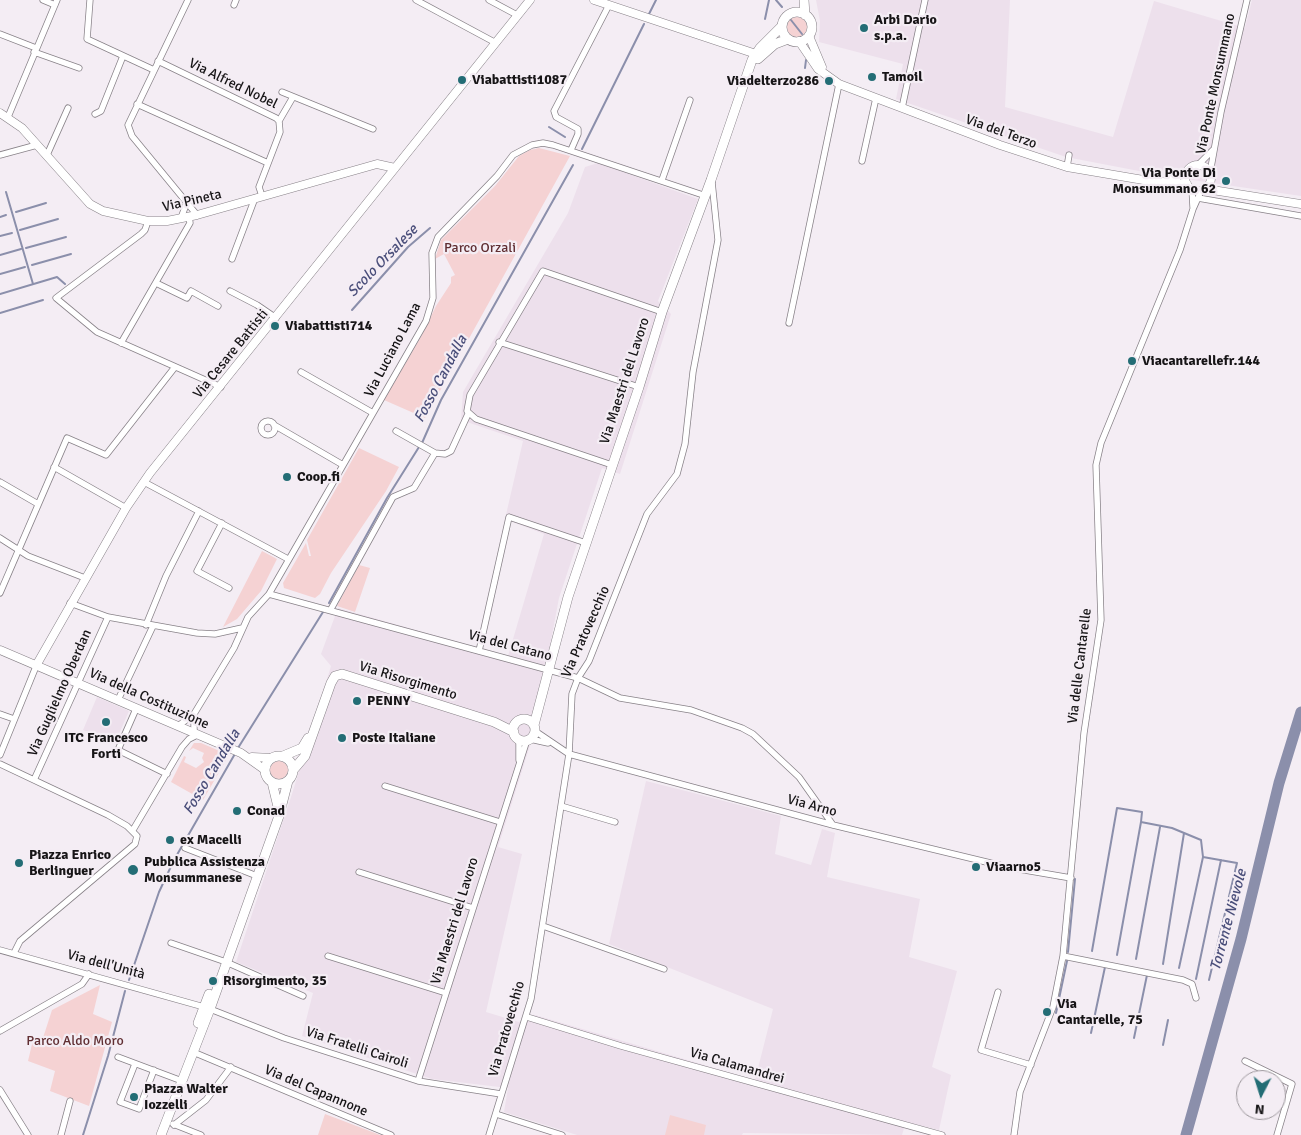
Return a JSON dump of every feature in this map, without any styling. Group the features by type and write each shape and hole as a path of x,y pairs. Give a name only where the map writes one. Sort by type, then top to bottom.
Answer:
{"main road":[{"path":"756,54 782,26 786,17 794,12 799,0"},
{"path":"748,73 764,53 775,44 788,39 799,41 809,36 812,27 805,15 804,0"},
{"path":"794,12 805,15"},
{"path":"782,26 788,39"},
{"name":"Via Maestri del Lavoro","path":"525,733 549,670 568,597 639,387 662,312 712,180 756,54"},
{"name":"Via Risorgimento","path":"161,1135 170,1123 182,1079 184,1062 224,966 279,816 288,782 294,769 305,756 335,676 342,674 525,733"},
{"name":"Via Maestri del Lavoro","path":"525,733 526,719 539,700"},
{"name":"Via Risorgimento","path":"272,758 283,756 302,748 316,724"},
{"path":"283,756 290,761 294,769"},
{"path":"265,770 272,758"},
{"name":"Via Risorgimento","path":"265,770 267,777 272,782 278,801 279,816"},
{"path":"272,782 278,784 288,782"},
{"path":"187,1069 207,1008"},
{"name":"Via Risorgimento","path":"182,1079 207,1008"}],"street":[{"path":"8,117 56,3 43,0"},
{"path":"90,0 88,39 154,70"},
{"path":"121,343 190,223 187,202 132,136 128,125 188,0"},
{"path":"416,0 496,43"},
{"path":"489,0 517,15"},
{"name":"Via Cesare Battisti","path":"0,755 37,664 70,603 126,508 144,482 530,0"},
{"path":"594,0 756,54"},
{"path":"902,108 925,0"},
{"name":"Via Ponte Monsummano","path":"1211,176 1213,150 1247,0"},
{"path":"572,150 578,129 556,117 554,112 609,5"},
{"path":"0,34 79,68"},
{"path":"809,36 821,66 831,79"},
{"path":"799,41 818,69 831,79"},
{"path":"95,114 100,111 123,56"},
{"name":"Via Alfred Nobel","path":"158,61 279,121 280,132 259,187 258,197 232,258"},
{"name":"Via del Terzo","path":"831,79 839,84 1008,148 1066,167 1190,187"},
{"path":"789,323 839,84"},
{"path":"282,92 373,129"},
{"path":"279,121 293,97"},
{"path":"862,161 876,98"},
{"path":"662,180 690,100"},
{"path":"138,104 268,163"},
{"path":"47,155 68,108"},
{"name":"Via Pineta","path":"0,113 8,117 47,155 90,204 103,211 148,221 167,221 189,216 377,164 395,168"},
{"name":"Via Luciano Lama","path":"269,594 428,316 433,294 432,253 438,237 498,176 517,151 527,146 543,143 600,159 706,196"},
{"path":"0,155 37,145"},
{"path":"1160,183 1187,173 1213,150"},
{"path":"1066,167 1069,155"},
{"path":"1198,165 1204,167 1211,176 1233,194 1234,204"},
{"path":"1187,173 1190,187 1201,192 1234,204 1301,216"},
{"path":"1201,192 1211,176"},
{"name":"Via Pratovecchio","path":"489,1135 527,1016 561,806 568,754 572,694 578,678 589,661 647,514 677,474 685,444 693,372 718,240 712,180"},
{"name":"Via delle Cantarelle","path":"1190,187 1193,209"},
{"path":"1201,192 1233,194 1301,204"},
{"name":"Via delle Cantarelle","path":"1014,1135 1020,1092 1053,1008 1063,956 1084,734 1101,620 1096,465 1101,443 1180,250 1193,209 1201,192"},
{"path":"187,202 189,216"},
{"path":"148,221 145,230 141,234 56,298 76,318 97,332 221,386"},
{"path":"396,431 433,452 445,454 451,451 468,414 467,406 470,395 499,342 543,270 662,312"},
{"path":"156,283 187,298 192,291 218,306"},
{"path":"230,291 257,305 276,318"},
{"path":"499,342 639,387"},
{"path":"0,593 67,438 106,455 175,367"},
{"path":"301,372 373,413"},
{"path":"468,414 476,419 612,465"},
{"path":"274,425 343,465"},
{"path":"331,609 393,497 414,488 433,452"},
{"path":"54,467 126,508"},
{"path":"0,482 38,504"},
{"path":"144,482 288,559"},
{"path":"146,624 166,576 199,511"},
{"path":"479,651 509,517 586,543"},
{"path":"222,523 197,571 229,588"},
{"path":"0,538 18,550 85,578"},
{"path":"178,726 194,714 234,648 248,617 269,594"},
{"name":"Via del Catano","path":"269,594 331,609 578,678 620,698 691,710 749,731 799,777 833,825"},
{"path":"70,603 108,617 197,633 215,634 242,628"},
{"name":"Via Guglielmo Oberdan","path":"34,780 108,617"},
{"path":"118,700 153,626"},
{"name":"Via della Costituzione","path":"0,650 37,664 195,735 250,757 265,770"},
{"path":"136,709 118,750 167,774"},
{"path":"0,714 14,719"},
{"path":"194,714 195,735"},
{"path":"155,717 160,722 195,735"},
{"name":"Via Arno","path":"525,733 568,754 833,825 1007,867 1071,878"},
{"name":"Via Maestri del Lavoro","path":"418,1081 518,769 525,733"},
{"path":"133,830 185,742 195,735"},
{"name":"Via della Costituzione","path":"250,757 272,758"},
{"path":"0,764 108,815 133,830 137,836 135,844 20,941 14,953"},
{"path":"385,786 500,822"},
{"path":"561,806 615,822"},
{"path":"185,848 257,876"},
{"path":"359,872 473,908"},
{"path":"542,926 664,969"},
{"path":"171,943 224,966 303,996"},
{"name":"Via dell'Unità","path":"0,950 207,1008"},
{"path":"328,956 446,993"},
{"path":"1063,956 1184,980 1192,984 1196,998"},
{"path":"0,1031 82,984 89,974"},
{"path":"998,992 981,1050 1031,1065"},
{"name":"Via Fratelli Cairoli","path":"207,1008 284,1038 418,1081 501,1094"},
{"name":"Via Calamandrei","path":"527,1016 640,1051 942,1135"},
{"name":"Via del Capannone","path":"193,1052 392,1135"},
{"path":"118,1057 182,1079"},
{"path":"1245,1060 1292,1084 1277,1135"},
{"path":"135,1064 120,1102 139,1109 154,1070"},
{"path":"170,1123 206,1100 231,1067"},
{"path":"0,1090 3,1102 28,1135"},
{"path":"61,1135 70,1101"},
{"path":"496,1114 562,1135"},
{"path":"170,1123 201,1135"}],"shaded area":[{"path":"816,0 1010,0 1005,107 1113,137 1154,1 1245,28 1252,0 1301,0 1301,196 1165,176 1066,157 896,99 903,64 819,42 820,21"},
{"path":"598,163 698,199 658,301 671,314 620,474 602,468 559,598 533,736 498,847 522,854 486,1012 519,1022 535,1015 755,1080 773,1009 609,944 646,781 686,791 781,816 775,854 811,865 822,829 835,833 827,877 920,899 909,957 957,971 932,1067 951,1075 939,1130 906,1122 902,1135 743,1133 742,1135 577,1135 504,1112 508,1088 432,1079 302,1036 313,993 236,962 292,794 331,666 321,654 338,608 508,656 544,534 505,519 523,441 461,420 463,392 568,213 585,167"},
{"path":"97,697 129,711 115,743 83,730"}],"green space":[{"path":"797,17 804,20 807,27 804,34 797,37 790,34 787,27 790,20"},
{"name":"Parco Orzali","path":"539,148 570,156 425,418 384,400 422,335 436,306 451,283 451,277 455,275 444,254 435,259 441,240 495,186 519,156"},
{"path":"359,448 399,467 386,491 331,573 320,594 315,598 284,588 283,583 306,543 309,556 311,556 307,540"},
{"path":"262,551 277,559 261,591 237,619 223,627"},
{"path":"359,565 370,568 355,612 337,606"},
{"path":"194,743 201,743 229,755 203,800 171,782 184,756 186,757 184,762 196,768 204,762 202,758 204,753 193,748 189,751"},
{"path":"275,761 283,761 288,766 286,777 275,779 270,774 270,766"},
{"name":"Parco Aldo Moro","path":"100,985 93,1014 112,1022 89,1106 50,1091 55,1071 28,1061 33,1040 42,1041 52,1010"},
{"path":"325,1114 375,1133 380,1135 318,1135"},
{"path":"670,1115 706,1125 704,1135 665,1135"}],"waterway":[{"name":"Fosso Candalla","path":"649,14 656,0"},
{"path":"765,19 769,0"},
{"path":"776,0 782,7"},
{"path":"791,20 802,34"},
{"name":"Fosso Candalla","path":"582,149 644,24"},
{"path":"805,68 806,60"},
{"name":"Scolo Orsalese","path":"549,127 565,137"},
{"name":"Fosso Candalla","path":"422,443 441,400 573,165"},
{"path":"6,192 33,284"},
{"path":"16,212 46,203"},
{"path":"0,217 6,215"},
{"path":"20,230 58,219"},
{"name":"Scolo Orsalese","path":"352,310 408,247 430,228"},
{"path":"0,236 12,233"},
{"path":"26,248 66,237"},
{"path":"0,255 21,249"},
{"path":"32,265 71,254"},
{"path":"0,274 25,267"},
{"path":"0,294 57,277 65,284"},
{"path":"0,313 43,300"},
{"name":"Fosso Candalla","path":"329,603 387,498 419,447"},
{"name":"Fosso Candalla","path":"238,748 323,612"},
{"name":"Torrente Nievole","path":"1186,1135 1241,939 1279,783 1301,712"},
{"name":"Fosso Candalla","path":"129,980 159,892 174,860 236,752"},
{"path":"1092,951 1117,808 1142,812 1141,822 1172,828 1201,840 1203,857 1237,863 1209,980"},
{"path":"1117,955 1141,822"},
{"path":"1136,959 1160,827"},
{"path":"1163,964 1184,833"},
{"path":"1179,968 1203,857"},
{"path":"1196,979 1221,860"},
{"path":"1068,952 1075,879"},
{"path":"1056,1013 1067,961"},
{"path":"1091,1033 1105,967"},
{"path":"1134,1038 1147,975"},
{"name":"Fosso Candalla","path":"83,1135 108,1056 125,991"},
{"path":"1163,1045 1168,1020"}],"place":[{"name":"Arbi Dario s.p.a.","path":"864,28"},
{"name":"Tamoil","path":"872,77"},
{"name":"Viabattisti1087","path":"462,80"},
{"name":"Viadelterzo286","path":"829,81"},
{"name":"Via Ponte Di Monsummano 62","path":"1226,181"},
{"name":"Viabattisti714","path":"275,326"},
{"name":"Viacantarellefr.144","path":"1132,361"},
{"name":"Coop.fi","path":"287,477"},
{"name":"PENNY","path":"357,701"},
{"name":"ITC Francesco Forti","path":"106,722"},
{"name":"Poste Italiane","path":"342,738"},
{"name":"Conad","path":"237,811"},
{"name":"ex Macelli","path":"170,840"},
{"name":"Piazza Enrico Berlinguer","path":"19,863"},
{"name":"Viaarno5","path":"976,867"},
{"name":"Pubblica Assistenza Monsummanese","path":"133,870"},
{"name":"Risorgimento, 35","path":"213,981"},
{"name":"Via Cantarelle, 75","path":"1047,1012"},
{"name":"Piazza Walter Iozzelli","path":"134,1097"}]}
